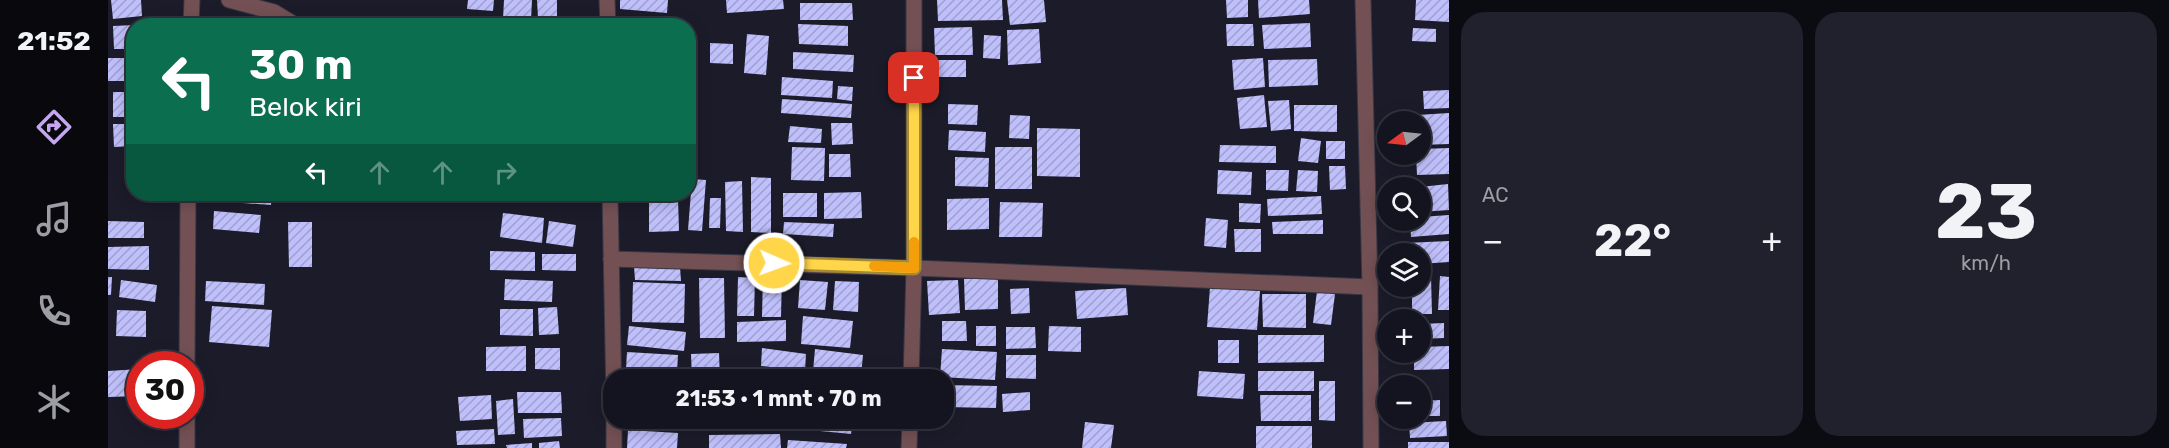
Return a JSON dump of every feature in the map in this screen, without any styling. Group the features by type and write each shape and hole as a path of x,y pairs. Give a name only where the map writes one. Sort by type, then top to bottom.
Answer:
{"street":[{"path":"191,18 192,0"},
{"path":"230,0 274,12 284,18"},
{"path":"608,0 608,18"},
{"path":"911,369 914,268 914,0"},
{"path":"1363,0 1370,287 1371,448"},
{"path":"187,351 188,201"},
{"path":"610,201 613,369"},
{"path":"611,259 914,268 1370,287"},
{"path":"187,429 187,448"},
{"path":"614,429 614,448"},
{"path":"909,448 910,429"}],"building":[{"path":"111,0 141,0 142,16 113,19"},
{"path":"468,0 494,0 493,11 467,9"},
{"path":"504,0 532,0 531,18 503,18"},
{"path":"537,0 557,0 557,18 538,18"},
{"path":"620,0 668,0 667,13 620,9"},
{"path":"726,0 783,0 784,9 727,13"},
{"path":"937,0 1002,0 1003,20 938,21"},
{"path":"1007,0 1044,0 1046,22 1010,25"},
{"path":"1226,0 1248,0 1248,17 1227,18"},
{"path":"1258,0 1309,0 1310,14 1259,18"},
{"path":"1416,0 1449,0 1449,22 1415,20"},
{"path":"800,3 852,3 853,20 800,20"},
{"path":"637,16 667,17 667,18 637,18"},
{"path":"1310,23 1311,47 1264,49 1262,25"},
{"path":"798,24 848,26 848,46 799,44"},
{"path":"1226,24 1253,24 1254,46 1227,46"},
{"path":"126,25 126,49 114,49 113,26"},
{"path":"972,27 973,55 935,55 934,28"},
{"path":"1413,28 1436,29 1436,42 1412,41"},
{"path":"1039,29 1041,63 1008,65 1007,30"},
{"path":"747,34 769,36 766,75 744,73"},
{"path":"984,35 1001,36 1000,59 983,58"},
{"path":"710,43 733,44 733,64 710,63"},
{"path":"793,52 854,55 853,72 793,69"},
{"path":"108,58 126,58 126,81 108,81"},
{"path":"1263,58 1265,87 1234,90 1232,60"},
{"path":"1317,59 1318,85 1269,87 1268,60"},
{"path":"937,60 966,60 966,77 937,77"},
{"path":"782,77 833,81 832,98 781,95"},
{"path":"838,86 853,87 852,101 837,99"},
{"path":"1449,90 1449,108 1424,109 1423,91"},
{"path":"113,92 126,92 126,117 113,117"},
{"path":"1264,95 1267,127 1240,129 1237,98"},
{"path":"782,99 852,104 851,118 781,113"},
{"path":"1289,100 1291,129 1271,131 1268,101"},
{"path":"948,104 978,105 977,125 948,124"},
{"path":"1294,105 1337,105 1337,132 1294,131"},
{"path":"1449,113 1449,144 1431,145 1431,114"},
{"path":"1010,115 1030,116 1029,139 1009,138"},
{"path":"831,123 852,123 853,144 832,145"},
{"path":"113,124 126,124 126,146 114,147"},
{"path":"790,126 822,129 821,143 788,142"},
{"path":"1037,128 1080,129 1080,177 1037,176"},
{"path":"949,130 986,132 985,152 948,150"},
{"path":"1301,138 1321,141 1318,163 1298,161"},
{"path":"1326,141 1345,141 1345,159 1326,159"},
{"path":"1220,145 1276,146 1276,163 1219,162"},
{"path":"792,147 825,148 824,181 791,180"},
{"path":"995,147 1032,147 1032,189 995,189"},
{"path":"1449,148 1449,174 1417,175 1417,165 1431,165 1431,149"},
{"path":"829,154 850,154 851,177 829,177"},
{"path":"955,157 989,158 988,187 955,186"},
{"path":"1329,166 1345,166 1346,189 1330,190"},
{"path":"1218,170 1252,172 1251,195 1217,194"},
{"path":"1266,170 1289,170 1288,191 1266,190"},
{"path":"1298,170 1318,171 1317,192 1296,191"},
{"path":"751,177 771,178 771,233 751,232"},
{"path":"696,179 706,180 702,231 688,230 690,201 696,201"},
{"path":"742,181 743,232 726,231 725,182"},
{"path":"1448,184 1449,210 1431,211 1431,186"},
{"path":"861,192 862,218 824,219 824,193"},
{"path":"783,193 817,193 817,217 783,217"},
{"path":"1321,196 1322,214 1268,216 1267,199"},
{"path":"710,198 721,198 720,228 709,228"},
{"path":"989,198 989,229 947,230 947,199"},
{"path":"215,201 271,201 271,205"},
{"path":"649,201 678,201 679,231 649,232"},
{"path":"1000,202 1043,203 1042,237 999,237"},
{"path":"1239,203 1261,204 1260,223 1239,222"},
{"path":"214,211 261,215 259,233 213,229"},
{"path":"503,213 544,218 542,243 500,237"},
{"path":"1449,215 1449,234 1411,237 1411,231 1431,231 1431,216"},
{"path":"1206,218 1228,220 1226,248 1204,246"},
{"path":"1323,220 1323,234 1273,234 1272,222"},
{"path":"108,221 144,222 144,238 108,238"},
{"path":"549,221 576,225 573,247 546,243"},
{"path":"288,222 312,222 312,267 289,267"},
{"path":"784,222 834,224 833,237 783,234"},
{"path":"1234,229 1261,229 1261,252 1235,252"},
{"path":"1449,241 1449,262 1431,263 1431,243 1405,243"},
{"path":"149,246 149,270 108,269 108,247"},
{"path":"490,251 535,252 535,271 490,270"},
{"path":"542,254 576,254 576,271 542,270"},
{"path":"634,266 680,267 681,281 635,280"},
{"path":"763,273 782,274 781,317 762,317"},
{"path":"1431,276 1432,314 1431,309 1412,309 1412,297 1431,297"},
{"path":"1440,276 1449,277 1449,310 1438,310"},
{"path":"108,277 112,277 111,295 108,295"},
{"path":"738,277 755,278 754,316 737,316"},
{"path":"998,277 998,309 965,310 964,279"},
{"path":"699,278 724,278 725,338 700,338"},
{"path":"505,279 553,281 552,302 504,300"},
{"path":"121,280 157,285 155,302 119,297"},
{"path":"800,280 828,282 825,310 798,308"},
{"path":"958,280 960,313 929,315 927,281"},
{"path":"206,281 265,284 264,305 205,301"},
{"path":"835,281 859,282 858,312 833,310"},
{"path":"633,282 685,284 684,323 632,322"},
{"path":"1210,287 1260,291 1257,330 1207,327"},
{"path":"1029,288 1030,313 1011,314 1010,289"},
{"path":"1126,288 1128,315 1077,319 1075,291"},
{"path":"1317,291 1335,294 1331,325 1313,323"},
{"path":"1262,294 1306,294 1306,328 1263,327"},
{"path":"212,306 272,310 269,347 209,342"},
{"path":"557,307 559,334 539,335 538,308"},
{"path":"500,309 533,309 533,336 500,335"},
{"path":"117,310 146,311 146,337 116,336"},
{"path":"803,316 853,321 850,348 801,344"},
{"path":"786,320 786,341 737,342 737,322"},
{"path":"942,321 966,321 967,341 942,341"},
{"path":"1444,323 1444,338 1431,339 1431,324"},
{"path":"629,326 686,332 684,351 627,345"},
{"path":"976,326 996,326 996,346 976,346"},
{"path":"1049,326 1081,327 1081,352 1048,351"},
{"path":"1006,327 1035,327 1036,348 1006,349"},
{"path":"1258,335 1324,335 1324,362 1258,363"},
{"path":"1218,340 1239,340 1239,363 1218,363"},
{"path":"526,346 526,371 486,371 486,347"},
{"path":"1449,346 1449,369 1414,370 1414,363 1431,363 1431,347"},
{"path":"535,348 560,348 560,370 535,369"},
{"path":"762,348 806,354 805,369 761,366"},
{"path":"815,349 863,355 862,369 813,369"},
{"path":"942,349 997,352 995,380 954,378 954,369 941,369"},
{"path":"627,352 678,355 677,369 626,369"},
{"path":"719,353 720,369 692,369 691,354"},
{"path":"1006,355 1036,355 1036,379 1006,378"},
{"path":"126,370 126,396 108,397 108,371"},
{"path":"1199,371 1245,374 1243,399 1197,396"},
{"path":"1258,371 1314,371 1314,391 1258,391"},
{"path":"1319,381 1335,381 1335,421 1319,420"},
{"path":"954,385 997,386 996,408 954,407"},
{"path":"517,392 561,392 562,413 518,413"},
{"path":"1030,392 1030,410 1003,412 1002,394"},
{"path":"491,395 492,419 460,421 458,397"},
{"path":"1260,395 1311,395 1311,421 1261,421"},
{"path":"513,399 515,434 498,435 496,401"},
{"path":"1431,400 1440,400 1440,416 1431,416"},
{"path":"561,418 562,436 524,438 523,419"},
{"path":"1446,421 1447,436 1410,438 1409,429 1431,429 1431,422"},
{"path":"1085,422 1114,425 1111,448 1082,448"},
{"path":"1256,426 1312,426 1312,448 1256,448"},
{"path":"494,429 495,444 457,445 456,431"},
{"path":"799,429 852,429 851,434"},
{"path":"628,430 678,433 677,448 627,448"},
{"path":"780,434 781,448 709,448 709,435"},
{"path":"788,440 847,444 846,448 787,448"},
{"path":"559,441 560,448 539,448 539,443"},
{"path":"1408,442 1449,442 1449,448 1408,448"},
{"path":"532,443 532,448 507,448 506,445"}],"slow traffic":[{"path":"874,266 914,268 914,242"}],"route":[{"path":"774,263 914,268 914,78"}]}
